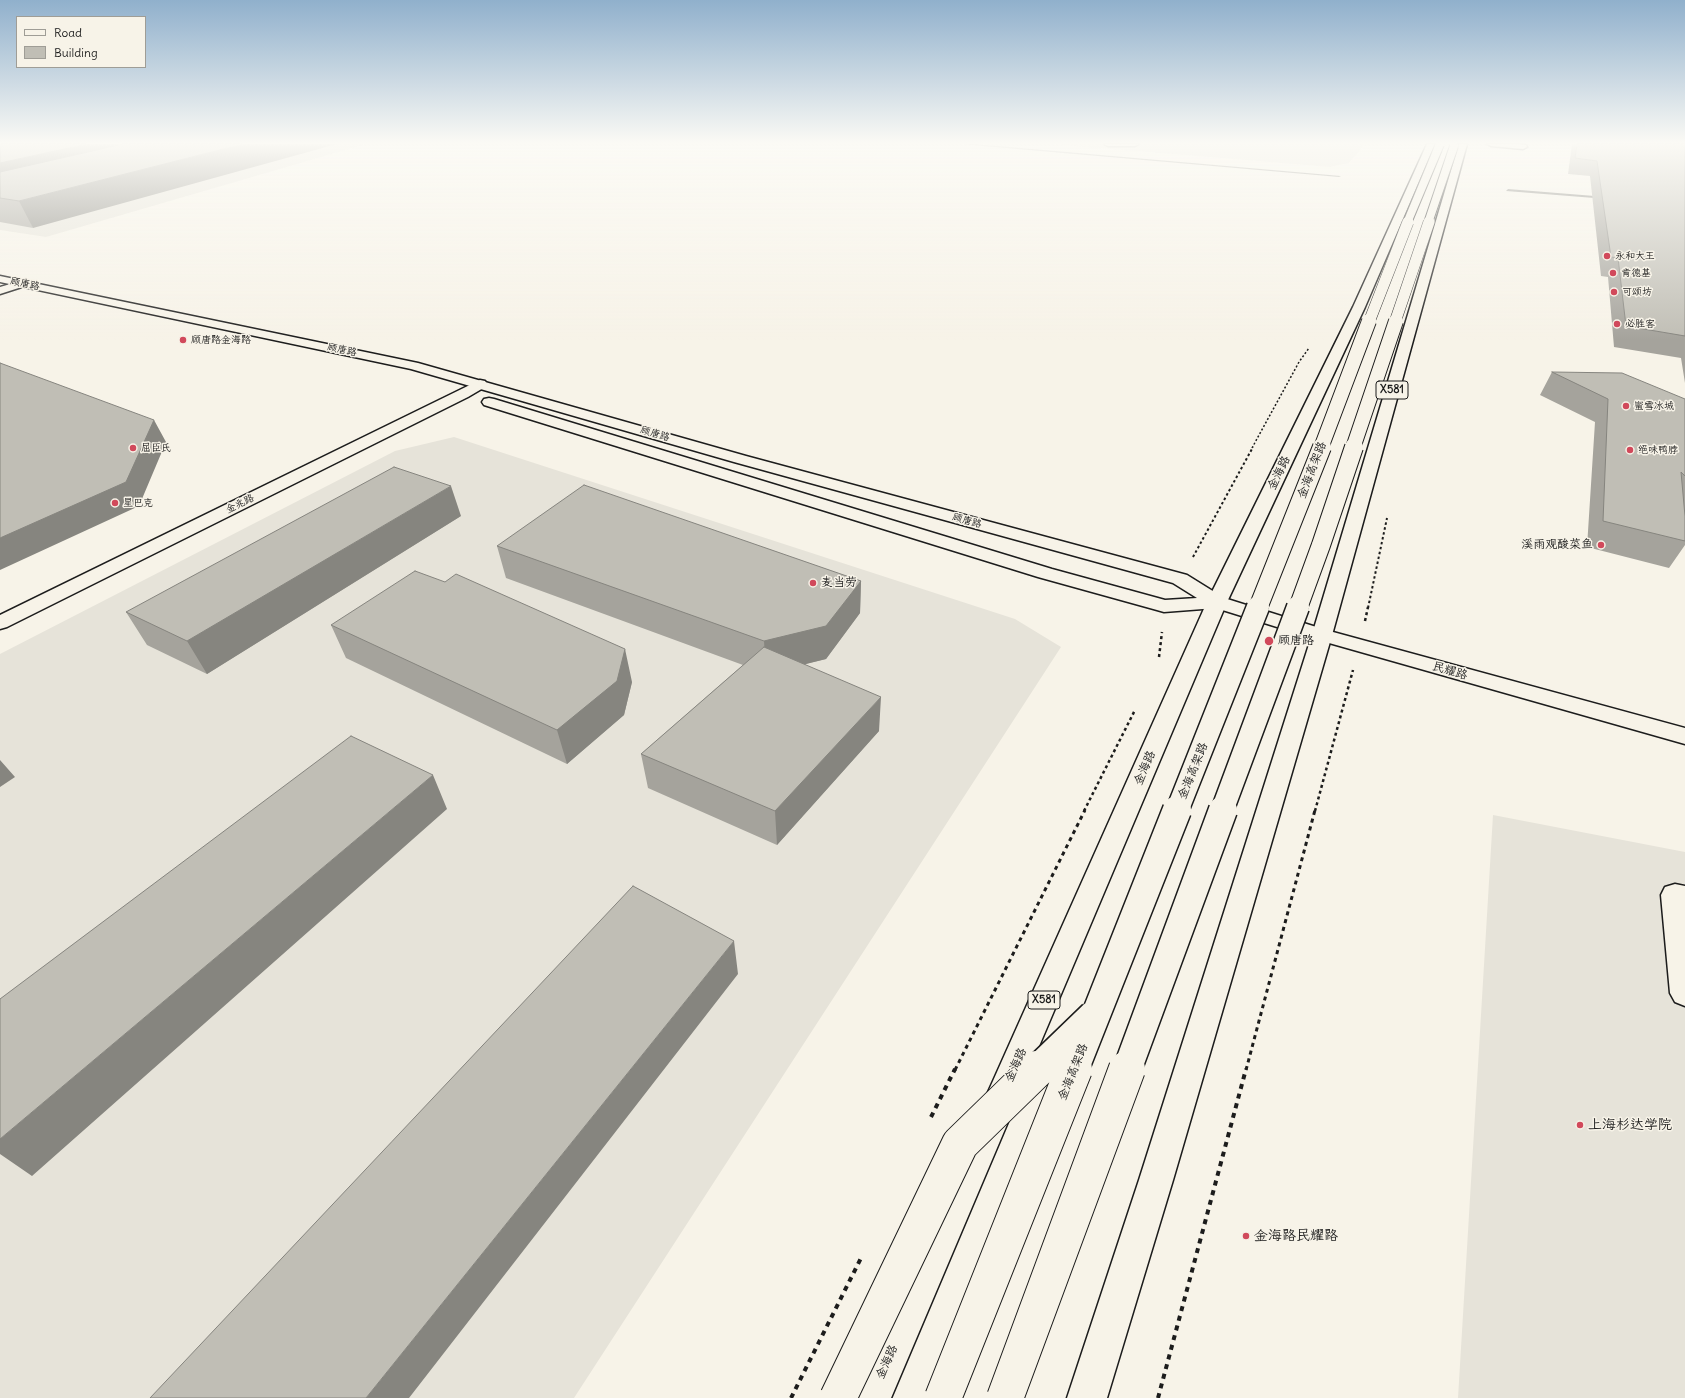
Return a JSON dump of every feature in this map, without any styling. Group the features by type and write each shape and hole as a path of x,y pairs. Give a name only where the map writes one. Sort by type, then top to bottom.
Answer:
{"main road":[{"name":"金海路","path":"871,1398 1217,602 1359,307 1402,209"},
{"name":"金海高架路","path":"943,1398 1311,475 1393,257 1413,209"},
{"path":"1004,1398 1321,544 1433,209"},
{"name":"X581","path":"1087,1398 1156,1180 1322,635 1444,209"},
{"name":"顾唐路","path":"2,287 24,283 413,366 740,459 1180,579 1217,602"},
{"name":"顾唐路","path":"2,287 392,374 463,394 1037,571 1164,606 1217,602"},
{"name":"金兆路","path":"0,623 463,394 480,384"},
{"name":"民耀路","path":"1217,602 1359,646 1685,736"},
{"path":"1685,897 1675,895 1685,993"},
{"path":"838,1398 960,1144 1098,1010"}],"path":[{"path":"1180,579 1299,362 1312,342"},
{"path":"1158,1398 1359,646 1388,515"},
{"path":"1159,661 1164,606"},
{"path":"930,1119 1138,704"},
{"path":"791,1398 862,1255"}],"shaded area":[{"path":"0,209 142,209 46,237 0,230"},
{"path":"454,437 1015,619 1061,647 574,1398 0,1398 0,654 395,451"},
{"name":"上海杉达学院","path":"1493,815 1685,852 1685,1398 1458,1398"}],"building":[{"path":"1604,209 1685,209 1685,336 1626,326 1618,258 1611,257"},
{"path":"0,363 154,420 126,482 0,538"},
{"path":"1552,372 1622,373 1685,399 1685,476 1681,472 1685,516 1685,541 1603,521 1608,399"},
{"path":"394,467 451,486 187,641 126,612"},
{"path":"584,485 861,581 826,626 764,641 497,546"},
{"path":"415,571 445,582 456,574 625,649 617,681 557,730 331,625"},
{"path":"764,647 881,697 775,811 641,754"},
{"path":"351,736 433,775 0,1139 0,999"},
{"path":"633,886 734,941 366,1398 150,1398"}],"place":[{"name":"永和大王","path":"1607,256"},
{"name":"肯德基","path":"1613,273"},
{"name":"可颂坊","path":"1614,292"},
{"name":"必胜客","path":"1617,324"},
{"name":"顾唐路金海路","path":"183,340"},
{"name":"蜜雪冰城","path":"1626,406"},
{"name":"屈臣氏","path":"133,448"},
{"name":"绝味鸭脖","path":"1630,450"},
{"name":"星巴克","path":"115,503"},
{"name":"溪雨观酸菜鱼","path":"1601,545"},
{"name":"麦当劳","path":"813,583"},
{"name":"顾唐路","path":"1269,641"},
{"name":"上海杉达学院","path":"1580,1125"},
{"name":"金海路民耀路","path":"1246,1236"}]}
